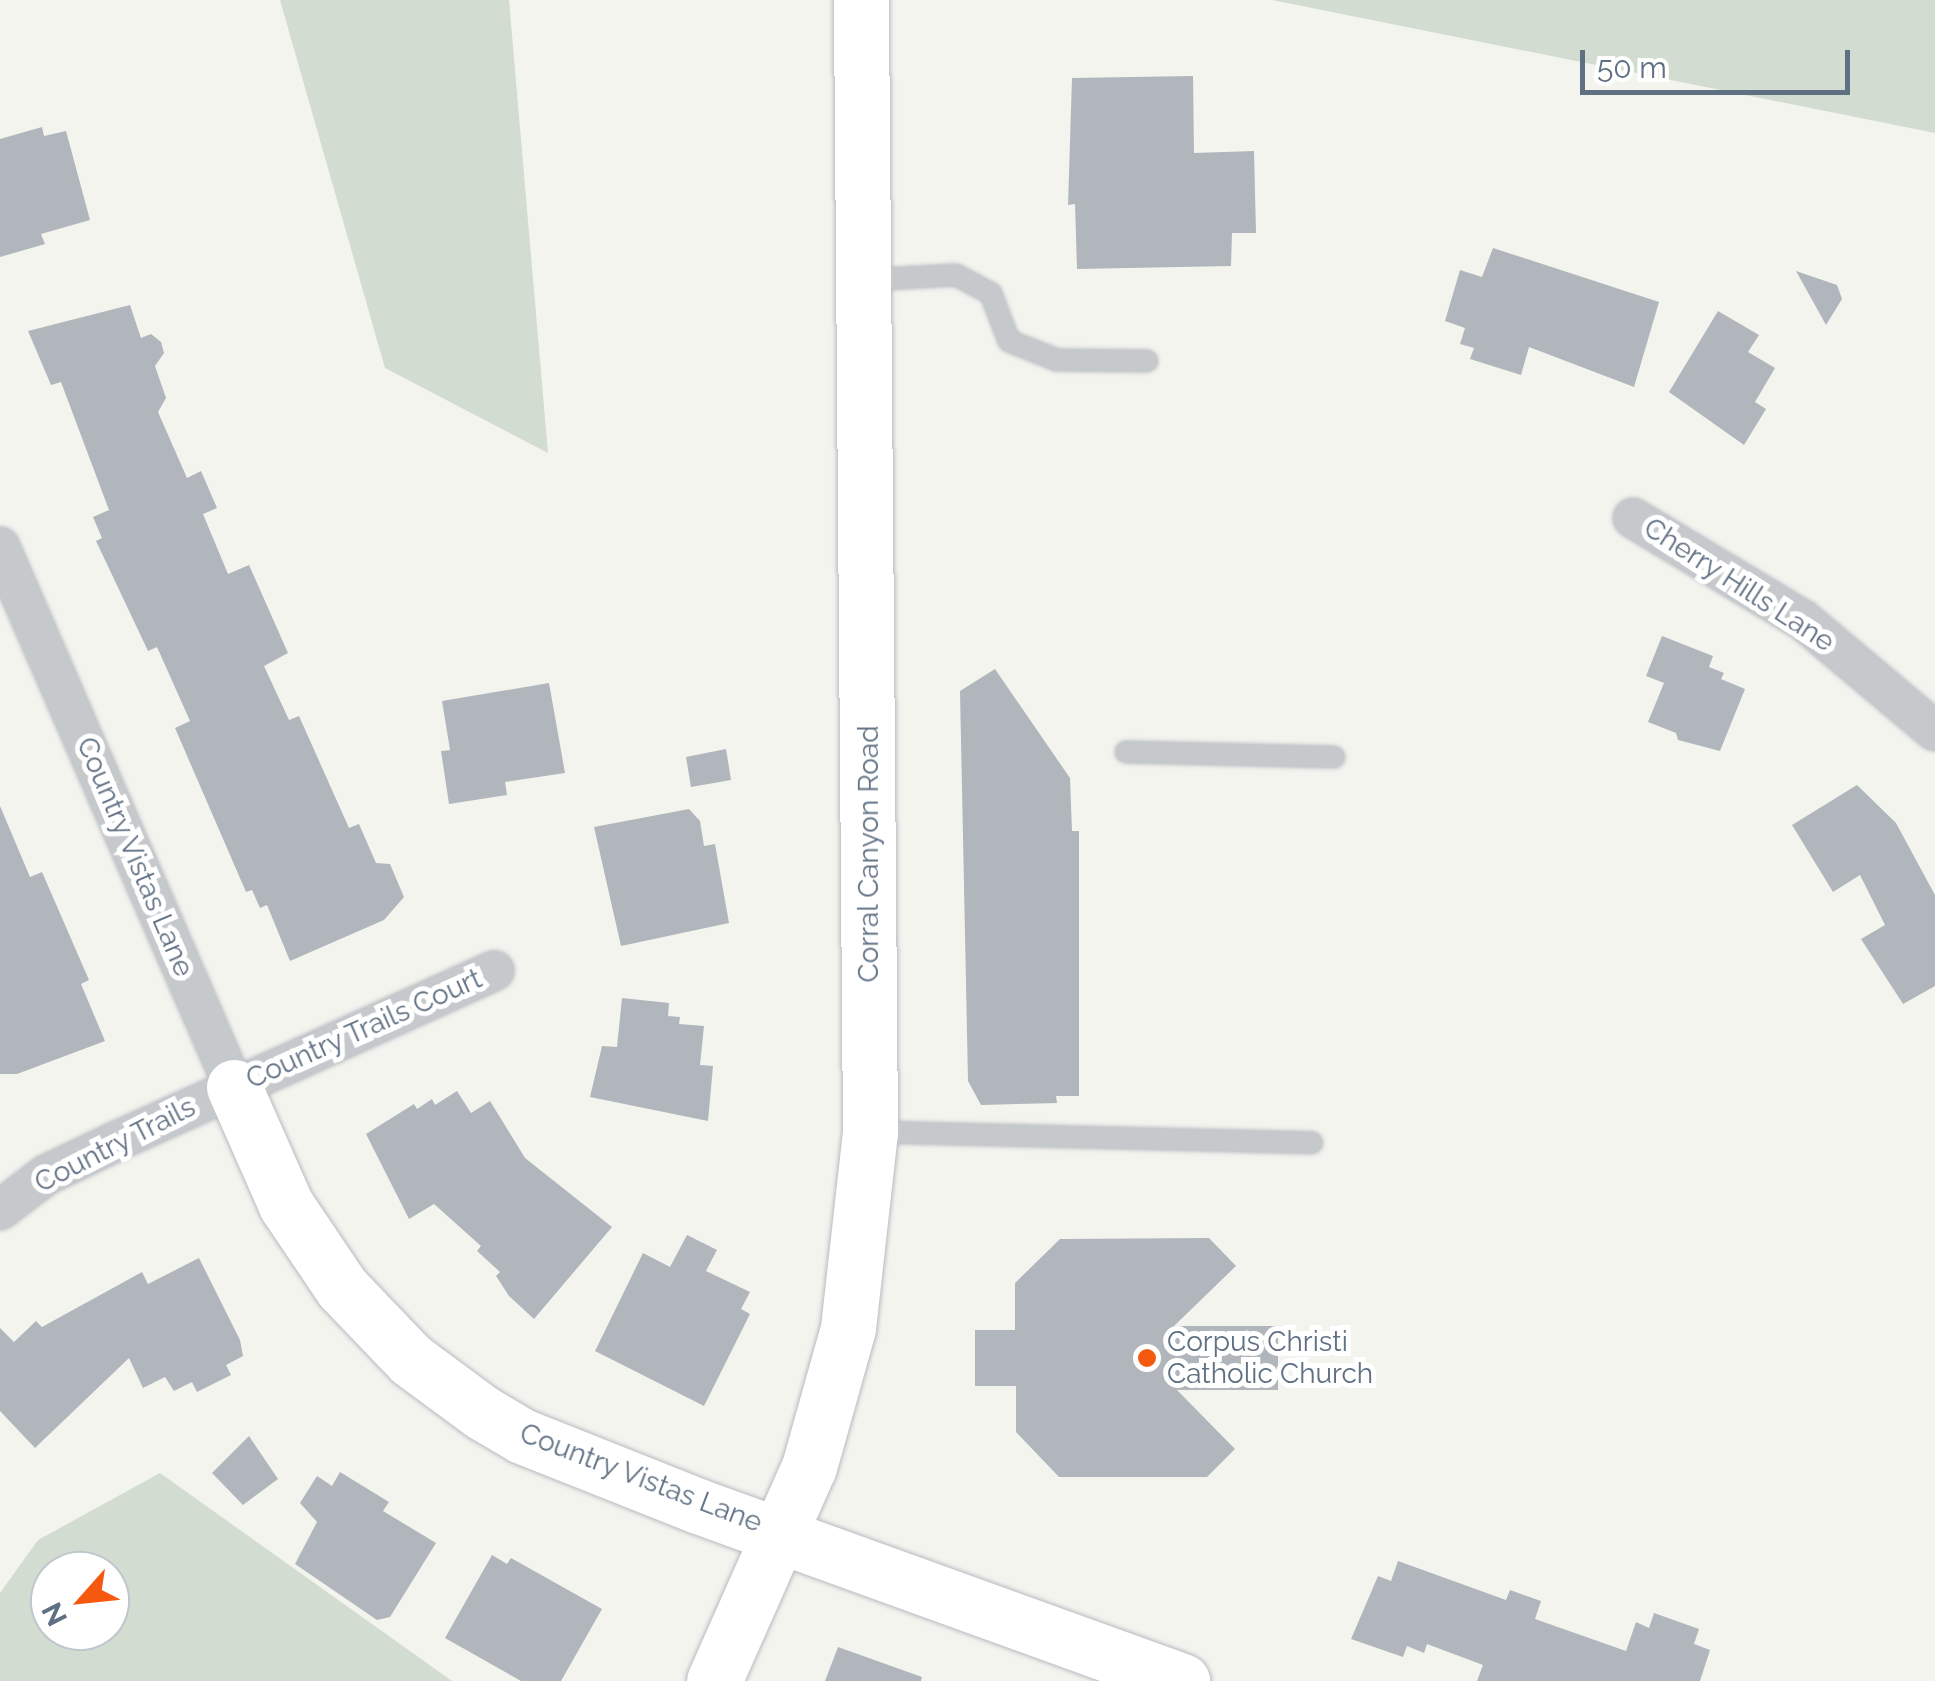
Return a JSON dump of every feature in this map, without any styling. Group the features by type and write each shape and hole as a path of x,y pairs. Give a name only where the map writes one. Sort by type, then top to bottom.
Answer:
{"main road":[{"name":"Corral Canyon Road","path":"714,1681 810,1467 848,1328 870,1132 868,534 859,280 861,0"},
{"name":"Country Vistas Lane","path":"234,1086 264,1161 312,1248 375,1325 446,1388 522,1436 1182,1681"}],"street":[{"name":"Cherry Hills Lane","path":"1633,518 1803,620 1935,731"},
{"name":"Country Vistas Lane","path":"0,547 234,1086"},
{"name":"Country Trails Court","path":"234,1086 494,971"},
{"name":"Country Trails","path":"0,1210 46,1175 234,1086"}],"lane":[{"path":"859,280 956,275 990,294 1010,341 1057,360 1147,361"},
{"path":"1126,752 1334,757"},
{"path":"870,1132 1312,1143"}],"shaded area":[{"path":"280,0 509,0 548,453 385,368"},
{"path":"1272,0 1935,0 1935,133"},
{"path":"160,1473 452,1681 0,1681 0,1593 30,1551 30,1651 130,1651 130,1551 30,1551 38,1540"}],"building":[{"path":"1193,76 1194,153 1254,151 1256,233 1232,233 1231,266 1077,269 1075,204 1068,205 1072,78"},
{"path":"42,127 44,136 66,131 90,220 41,234 45,244 0,257 0,139"},
{"path":"1493,248 1659,302 1634,387 1529,347 1521,375 1470,359 1474,348 1460,344 1465,328 1445,321 1460,270 1482,277"},
{"path":"1796,271 1837,285 1842,299 1826,325"},
{"path":"130,305 141,338 151,334 161,342 164,353 155,366 166,398 158,412 187,478 201,471 217,508 203,514 228,574 249,565 288,653 264,666 289,720 299,716 349,828 359,824 376,863 390,864 404,897 384,920 290,961 267,905 260,908 252,890 246,892 175,728 190,721 157,647 148,651 96,541 102,538 93,517 109,510 61,382 51,385 28,331"},
{"path":"1718,311 1759,335 1748,352 1775,368 1755,402 1766,409 1744,445 1669,392"},
{"path":"1662,636 1713,656 1709,667 1724,673 1721,679 1745,689 1720,751 1678,740 1676,733 1648,722 1664,683 1646,676"},
{"path":"995,669 1070,778 1072,831 1079,831 1079,1096 1056,1096 1057,1103 981,1105 968,1081 960,691"},
{"path":"549,683 565,773 505,782 507,795 449,804 441,751 450,750 442,701"},
{"path":"726,749 731,780 691,787 686,757"},
{"path":"1857,785 1896,823 1935,895 1935,986 1903,1004 1861,939 1885,925 1860,875 1833,892 1792,825"},
{"path":"0,806 30,877 42,872 89,980 81,984 105,1041 17,1074 0,1074"},
{"path":"689,809 700,821 704,846 715,844 729,923 621,946 594,827"},
{"path":"622,998 669,1003 668,1016 680,1017 679,1024 704,1026 700,1065 713,1066 708,1121 590,1097 602,1046 617,1047"},
{"path":"457,1091 471,1113 490,1101 525,1158 612,1227 534,1319 509,1296 496,1276 500,1272 477,1251 481,1246 434,1204 409,1219 366,1134 414,1104 417,1109 432,1099 435,1105"},
{"path":"687,1235 717,1250 706,1271 750,1292 741,1309 750,1314 704,1406 595,1351 643,1253 670,1267"},
{"name":"Corpus Christi Catholic Church","path":"1209,1238 1236,1266 1174,1326 1278,1326 1278,1390 1177,1390 1235,1449 1207,1477 1059,1477 1016,1432 1016,1386 975,1386 975,1330 1015,1330 1015,1283 1060,1239"},
{"path":"199,1258 240,1340 243,1356 226,1365 231,1375 197,1392 192,1382 174,1391 165,1377 143,1388 129,1358 35,1448 0,1411 0,1328 14,1342 36,1321 42,1327 142,1272 148,1284"},
{"path":"249,1436 278,1479 243,1505 212,1473"},
{"path":"340,1472 389,1502 383,1511 436,1543 390,1617 377,1620 295,1564 317,1522 300,1503 317,1476 332,1486"},
{"path":"492,1555 507,1564 511,1558 602,1609 561,1681 521,1681 445,1638"},
{"path":"1398,1561 1506,1600 1510,1590 1541,1601 1535,1619 1626,1651 1636,1622 1649,1628 1654,1613 1699,1629 1694,1644 1710,1650 1700,1681 1477,1681 1483,1665 1427,1644 1424,1653 1407,1646 1403,1657 1351,1639 1378,1576 1391,1581"},
{"path":"838,1647 922,1677 921,1681 825,1681"}],"place":[{"name":"Corpus Christi Catholic Church","path":"1147,1358"}]}
